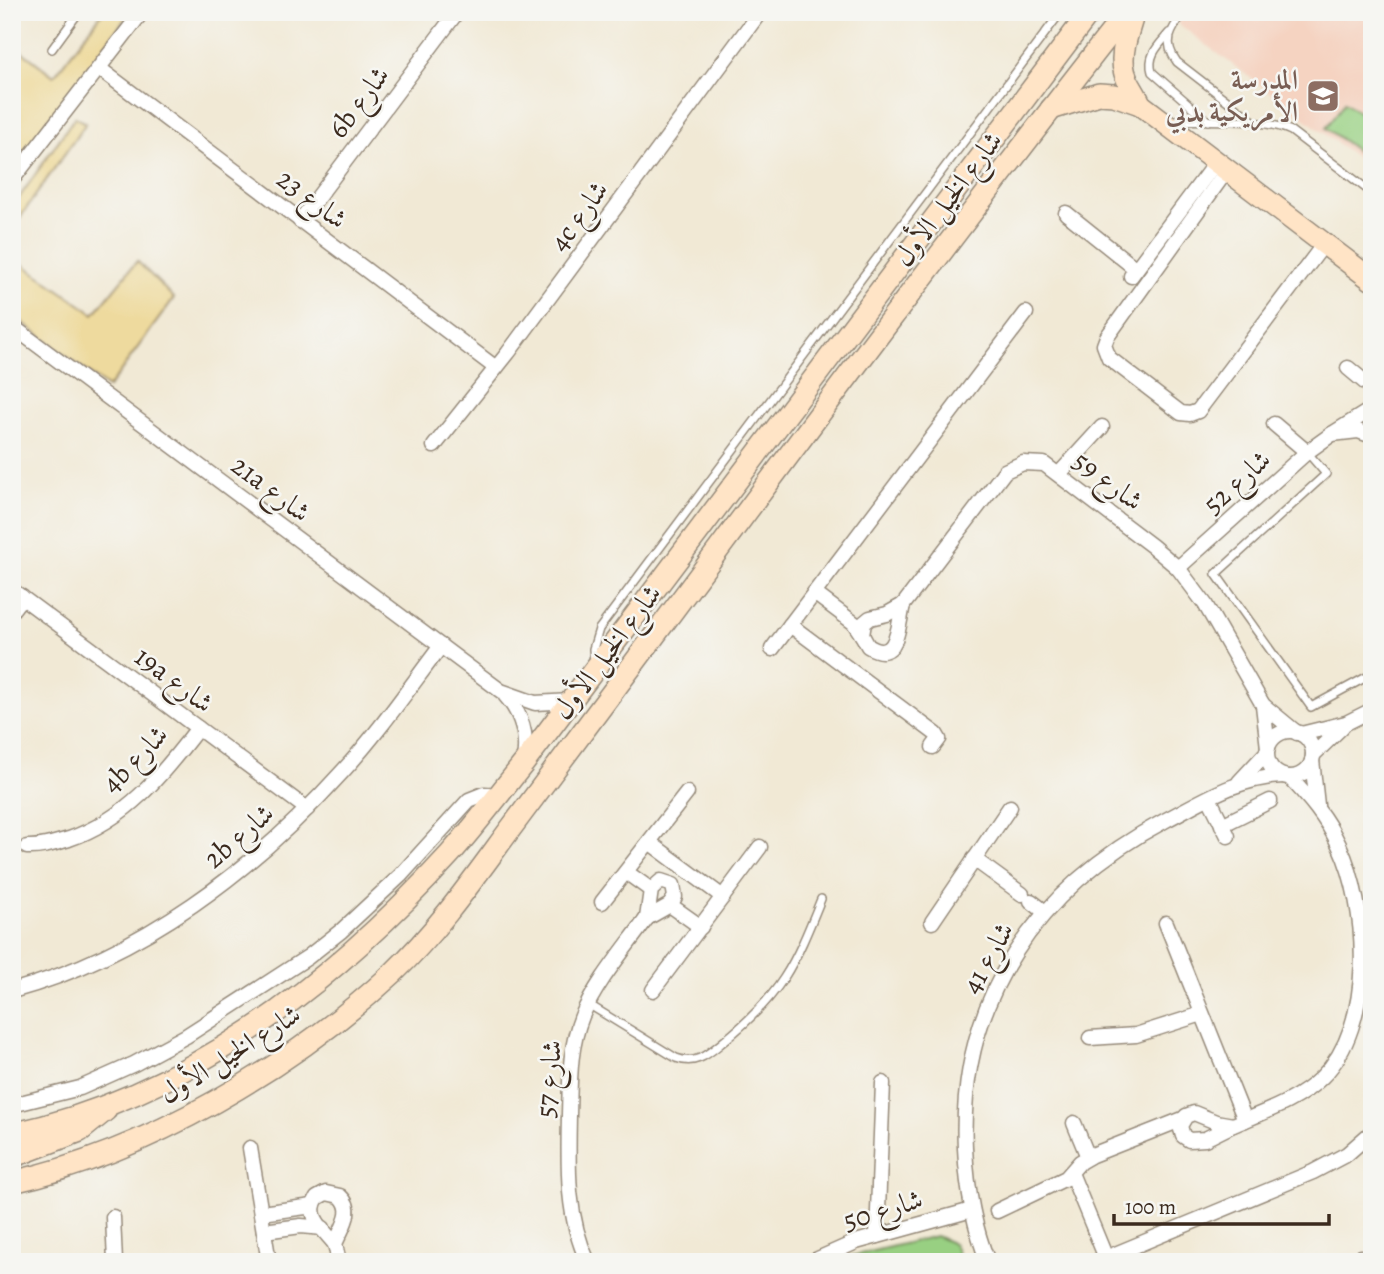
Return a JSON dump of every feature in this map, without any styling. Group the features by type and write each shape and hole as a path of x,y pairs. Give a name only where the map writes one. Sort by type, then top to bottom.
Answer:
{"main road":[{"name":"شارع الخيل الأول","path":"12,1133 53,1123 112,1103 220,1050 317,982 348,956 426,880 524,763 596,669 1090,12"},
{"name":"شارع الخيل الأول","path":"12,1182 38,1177 118,1148 159,1130 242,1085 319,1033 395,971 449,911 700,574 1127,12"},
{"path":"1134,12 1123,63 1127,79 1140,104"},
{"path":"1051,109 1099,94 1108,94 1140,104 1372,280"},
{"path":"700,574 689,567 689,559 737,493 743,472"},
{"path":"12,1157 80,1131 103,1114 112,1103"},
{"path":"12,1189 38,1177"}],"street":[{"path":"12,180 142,12"},
{"name":"6b شارع","path":"300,221 457,12"},
{"name":"4c شارع","path":"434,446 496,368 761,12"},
{"name":"شارع 23","path":"100,69 496,368"},
{"path":"1222,166 1104,345 1109,358 1181,413 1198,411 1325,244"},
{"path":"1066,213 1133,272 1222,166"},
{"path":"772,649 1026,313"},
{"name":"21a شارع","path":"12,326 501,691 516,709 524,730 524,763"},
{"path":"1348,368 1372,388"},
{"name":"شارع 52","path":"1178,568 1307,452 1372,408"},
{"path":"1274,424 1307,452"},
{"path":"1059,474 1102,427"},
{"path":"1332,434 1358,430 1372,436"},
{"name":"شارع 59","path":"903,604 1004,471 1023,463 1044,464 1178,568 1205,604 1263,705 1299,733"},
{"path":"817,589 867,620"},
{"path":"817,589 854,623 868,646 875,650 884,650 892,646 897,639 903,604"},
{"path":"12,610 17,594"},
{"name":"19a شارع","path":"17,594 307,809"},
{"path":"862,635 867,620 887,614 903,604"},
{"path":"790,625 936,734 939,739 933,747"},
{"name":"2b شارع","path":"12,991 86,965 162,925 240,869 307,809 361,751 441,646"},
{"name":"21a شارع","path":"501,691 535,703 571,701"},
{"name":"شارع 59","path":"1263,705 1267,750"},
{"path":"1183,1119 1181,1133 1186,1139 1205,1139 1308,1090 1323,1076 1342,1051 1354,1022 1361,962 1358,915 1348,868 1340,846 1317,806 1271,767 1267,750 1277,735 1346,723 1372,710"},
{"path":"1286,777 1304,773 1312,757 1346,723"},
{"name":"4b شارع","path":"27,847 36,848 73,837 123,811 152,786 198,728"},
{"path":"1299,733 1310,743 1317,806"},
{"name":"شارع 41","path":"1240,782 1267,750"},
{"name":"شارع 41","path":"988,1262 972,1210 966,1174 964,1107 971,1058 986,1011 1004,971 1023,940 1045,912 1081,876 1122,845 1240,782 1286,777"},
{"path":"603,902 687,793"},
{"path":"12,1105 80,1088 134,1064 186,1035 308,957 341,931 400,876 469,800 484,794 498,795"},
{"path":"1209,798 1225,831 1270,801"},
{"path":"932,922 1010,807"},
{"path":"649,842 723,897"},
{"path":"653,990 760,847"},
{"path":"974,859 1045,912"},
{"path":"626,872 651,890"},
{"path":"670,882 676,893 670,905 647,918 651,890 657,883 670,882"},
{"path":"670,905 701,927"},
{"name":"شارع 57","path":"588,1262 574,1220 568,1157 571,1055 588,1004 647,918"},
{"path":"1166,923 1202,1014 1239,1122"},
{"path":"1090,1038 1136,1035 1202,1014"},
{"path":"877,1236 883,1083"},
{"path":"997,1211 1071,1173 1088,1157 1190,1114 1198,1113 1213,1121 1239,1122"},
{"path":"1074,1123 1088,1157"},
{"path":"1071,1173 1101,1260 1330,1164 1372,1132"},
{"path":"250,1148 268,1262"},
{"path":"335,1244 347,1218 347,1203 335,1193 326,1193 317,1198 313,1206 313,1216 335,1244 339,1262"},
{"path":"261,1213 313,1206"},
{"name":"شارع 50","path":"810,1262 877,1236 972,1210"},
{"path":"113,1217 115,1262"},
{"path":"264,1231 301,1226 323,1228"}],"lane":[{"path":"52,49 79,12"},
{"path":"596,669 593,649 599,629 1061,12"},
{"path":"1184,12 1151,55 1152,72 1209,122"},
{"path":"1171,30 1168,43 1177,62 1257,123"},
{"path":"1162,120 1275,125 1291,131 1372,192"},
{"path":"1307,452 1326,474 1216,574 1311,707 1372,674"},
{"path":"588,1004 676,1058 684,1061 701,1059 750,1020 777,990 799,955 821,899"}],"shaded area":[{"name":"المدرسة الأمريكية بدبي","path":"1185,12 1372,12 1372,169 1177,23"}],"green space":[{"path":"1345,102 1372,122 1372,145 1364,156 1326,128"},
{"path":"936,1236 954,1244 961,1262 838,1262 844,1258"}],"sand":[{"path":"103,12 130,12 12,167 12,44 54,76"},
{"path":"75,117 86,123 12,229 12,208"},
{"path":"12,257 94,314 137,261 174,298 108,388 12,314"}],"place":[{"name":"المدرسة الأمريكية بدبي","path":"1323,96"}]}
